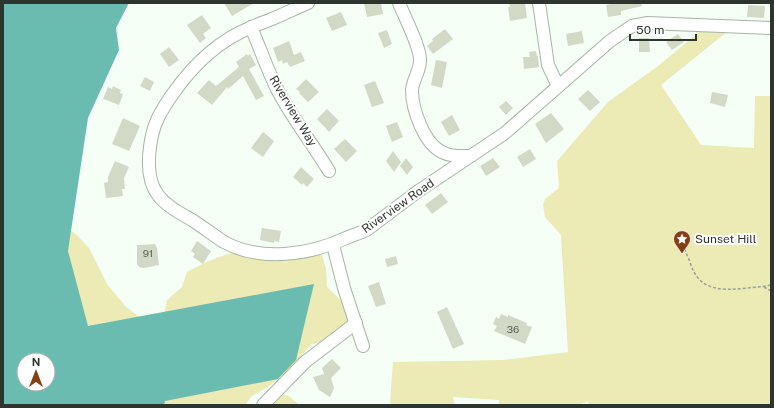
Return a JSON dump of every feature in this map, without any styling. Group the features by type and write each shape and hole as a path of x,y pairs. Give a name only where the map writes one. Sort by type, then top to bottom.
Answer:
{"street":[{"name":"Riverview Road","path":"308,3 251,27 224,42 206,55 179,84 154,124 149,163 156,194 166,204 234,248 253,253 276,255 317,249 333,245 368,229 416,192 506,133 602,46 632,26 648,23 771,28"},
{"path":"400,3 416,44 420,60 419,69 413,82 412,89 413,103 419,121 427,137 437,149 444,154 471,156"},
{"path":"539,3 548,65 558,86"},
{"name":"Riverview Way","path":"251,27 265,65 278,90 329,171"},
{"path":"333,245 344,288 363,346"},
{"path":"263,405 304,362 356,323"}],"path":[{"path":"684,239 684,246 690,267 696,277 705,284 726,290 771,285"},
{"path":"762,286 771,291"}],"shaded area":[{"path":"700,31 728,31 661,85 701,145 754,148 755,96 771,96 771,405 589,405 588,401 579,405 499,405 499,400 453,397 455,405 392,405 390,402 393,362 504,360 568,352 561,235 545,217 543,205 545,199 559,188 557,161 608,102 658,66"},
{"path":"68,229 76,234 89,248 107,284 126,307 141,318 162,323 167,300 182,287 187,272 198,266 232,253 254,250 276,250 321,252 326,269 327,287 349,308 347,324 322,342 312,344 291,367 268,387 252,396 245,405 161,405 96,330 81,321 63,235"},
{"path":"277,393 289,396 299,405 269,405"}],"water":[{"path":"3,3 129,3 116,28 119,50 88,118 68,251 88,326 314,284 296,360 278,379 165,401 164,405 3,405"}],"building":[{"path":"224,3 254,3 232,16"},
{"path":"364,3 381,3 383,14 367,17"},
{"path":"509,3 525,3 527,18 510,21 508,7 510,7"},
{"path":"615,3 641,3 642,6 621,11 621,15 608,17 606,5"},
{"path":"748,5 765,6 764,18 747,17"},
{"path":"341,12 347,25 332,31 326,18"},
{"path":"202,15 211,28 203,34 206,38 200,43 187,25"},
{"path":"445,29 453,39 433,54 427,46 433,41 432,39"},
{"path":"387,30 392,44 384,48 378,33"},
{"path":"582,31 584,43 568,46 566,34"},
{"path":"678,34 684,42 672,50 666,42"},
{"path":"639,38 649,38 650,52 639,52"},
{"path":"289,41 294,55 301,52 305,61 290,67 287,62 283,64 282,60 278,62 273,48"},
{"path":"169,47 179,60 169,67 160,54"},
{"path":"536,51 539,67 524,69 523,57 530,57 529,52"},
{"path":"247,54 248,56 250,54 256,65 249,69 264,96 256,100 243,76 228,89 227,87 212,105 197,93 209,80 216,86 239,67 236,62"},
{"path":"436,60 447,62 442,88 431,85"},
{"path":"145,77 154,82 150,91 140,86"},
{"path":"306,79 319,92 308,102 296,89"},
{"path":"375,81 384,103 372,107 364,85"},
{"path":"113,86 121,90 120,93 123,94 119,105 103,99 108,87 112,89"},
{"path":"588,90 600,102 590,111 578,99"},
{"path":"712,92 728,95 725,107 710,103"},
{"path":"506,101 513,108 506,115 499,107"},
{"path":"327,109 339,121 329,132 317,119"},
{"path":"551,113 564,129 546,143 535,124"},
{"path":"452,115 460,130 449,136 441,122"},
{"path":"123,118 140,126 129,151 112,144"},
{"path":"397,122 403,137 392,142 386,126"},
{"path":"263,132 274,141 263,157 251,148"},
{"path":"345,139 357,151 346,162 334,149"},
{"path":"530,149 536,159 523,167 517,157"},
{"path":"393,151 401,162 394,172 386,161"},
{"path":"406,158 413,167 407,175 400,166"},
{"path":"493,158 500,167 486,176 480,166"},
{"path":"115,161 129,167 124,178 125,189 122,189 123,196 106,198 104,183 108,182 108,177"},
{"path":"301,167 314,179 307,187 303,183 302,185 293,177"},
{"path":"441,193 448,202 432,214 425,205"},
{"path":"262,228 281,231 279,242 274,241 274,243 260,240"},
{"path":"197,241 211,251 203,264 193,257 195,254 191,251"},
{"path":"155,244 157,248 159,265 144,268 139,267 137,264 137,245"},
{"path":"396,256 398,264 387,267 385,259"},
{"path":"379,282 386,304 376,307 368,286"},
{"path":"447,307 464,344 453,349 437,312"},
{"path":"501,314 508,317 508,315 527,323 526,325 532,327 525,344 494,331 497,326 493,324 496,317 499,319"},
{"path":"332,359 341,368 331,378 334,388 330,397 319,390 313,377 324,374 322,368"}],"place":[{"name":"Sunset Hill","path":"682,254"}]}
